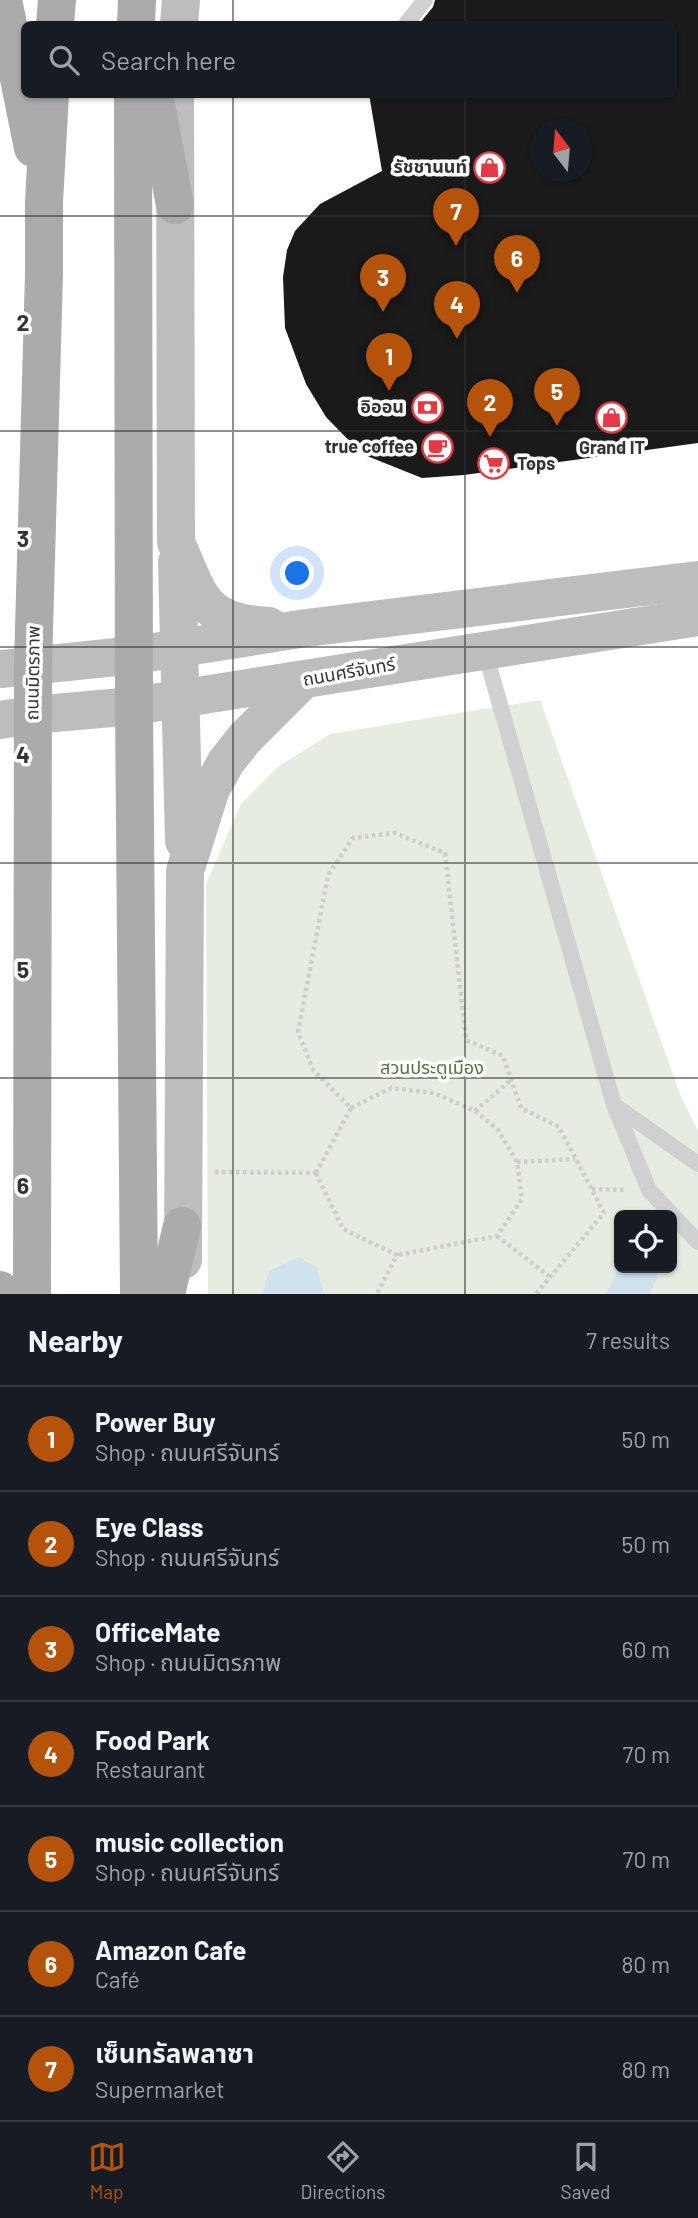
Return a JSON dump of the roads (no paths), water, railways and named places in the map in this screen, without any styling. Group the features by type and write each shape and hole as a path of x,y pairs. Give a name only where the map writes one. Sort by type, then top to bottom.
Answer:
{"main road":[{"path":"0,28 2,0"},
{"path":"2,0 21,91"},
{"path":"55,21 57,0"},
{"path":"179,21 181,0"},
{"path":"22,98 44,202"},
{"name":"ถนนมิตรภาพ","path":"32,1294 16,667 44,274 44,202 50,98"},
{"path":"133,98 139,1294"},
{"path":"155,98 175,205"},
{"path":"175,98 176,542 185,871 182,1226 178,1286"},
{"path":"176,542 200,596 209,608 224,618 247,625 306,628"},
{"path":"16,667 135,655 306,628 698,580"},
{"name":"ถนนศรีจันทร์","path":"16,718 134,706 698,617"},
{"path":"185,871 207,800 226,762 245,738 303,680"}],"lane":[{"path":"408,21 425,0"},
{"path":"484,649 614,1105 649,1190 698,1242"},
{"path":"614,1105 698,1164"}],"water":[{"path":"298,1257 316,1267 325,1294 262,1294 269,1271"},
{"path":"616,1273 658,1273 650,1294 605,1294"}],"place":[{"name":"รัชชานนท์","path":"490,167"},
{"name":"เซ็นทรัลพลาซา","path":"456,246"},
{"name":"Amazon Cafe","path":"517,293"},
{"name":"OfficeMate","path":"383,312"},
{"name":"Food Park","path":"457,339"},
{"name":"Power Buy","path":"389,391"},
{"name":"อิออน","path":"427,407"},
{"name":"Grand IT","path":"612,418"},
{"name":"music collection","path":"557,426"},
{"name":"Eye Class","path":"490,437"},
{"name":"true coffee","path":"437,447"},
{"name":"Tops","path":"494,464"}],"park label":[{"name":"สวนประตูเมือง","path":"432,1068"}]}
